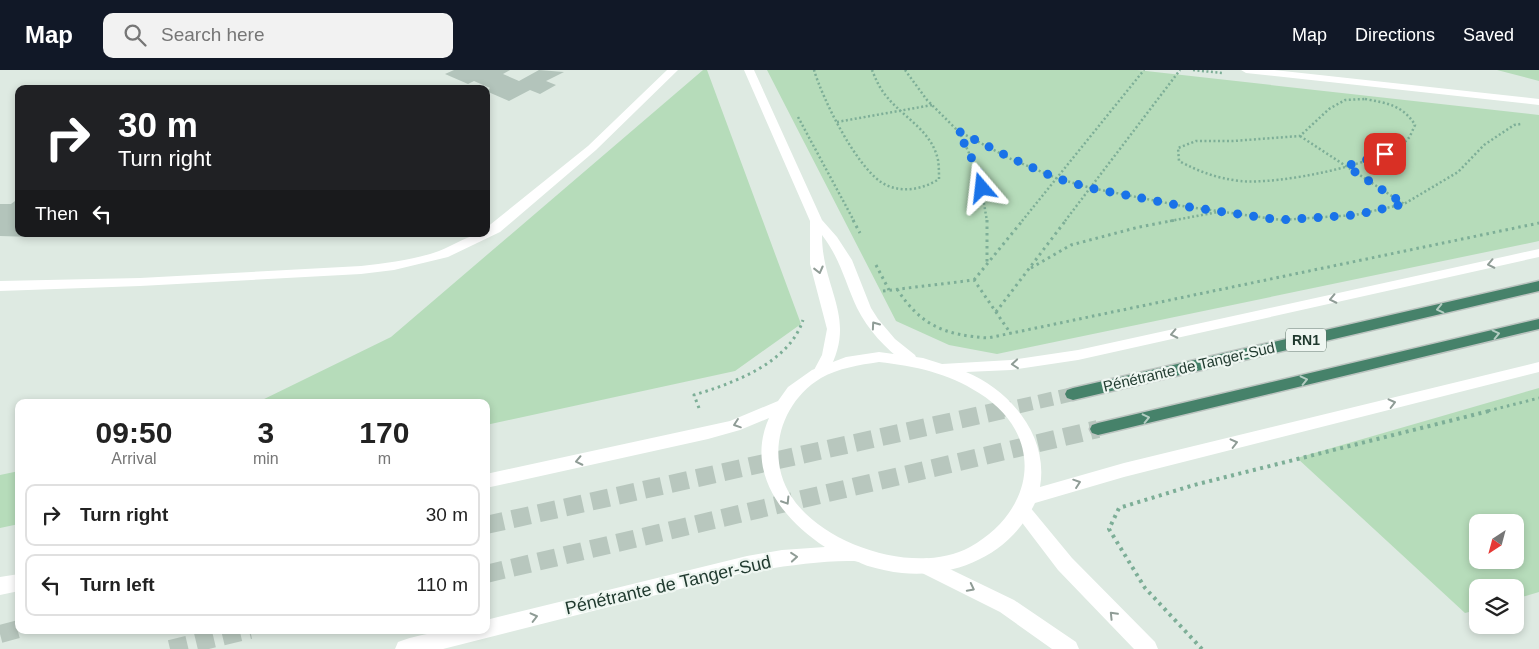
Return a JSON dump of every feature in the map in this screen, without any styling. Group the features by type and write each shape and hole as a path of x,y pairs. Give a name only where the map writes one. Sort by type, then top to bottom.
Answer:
{"highway":[{"name":"Pénétrante de Tanger-Sud","path":"1073,394 1539,286"},
{"path":"1098,429 1539,324"}],"street":[{"path":"490,231 495,229 592,148 674,70"},
{"path":"749,70 816,221 828,233 846,262 872,321 894,348 910,360"},
{"path":"1246,70 1539,102"},
{"path":"816,221 818,264 835,326 835,341 830,356 822,370"},
{"path":"0,286 140,282 361,270 394,266 443,254 477,237"},
{"path":"939,368 1011,365 1078,355 1539,253"},
{"path":"879,357 910,360 939,368 966,378 990,393 1010,412 1025,434 1033,459 1033,484 1026,504 1010,530 988,547 960,560 927,566 889,564 852,554 813,532 785,502 771,468 770,435 782,406 799,386 822,370 849,361 879,357"},
{"path":"1026,504 1124,470 1539,367"},
{"path":"490,481 708,433 734,426 782,406"},
{"path":"1026,504 1065,564 1148,649"},
{"name":"Pénétrante de Tanger-Sud","path":"490,628 747,564 782,558 852,554"},
{"path":"927,566 1007,606 1069,649"},
{"path":"0,586 15,583"},
{"path":"405,649 466,634"}],"path":[{"path":"814,70 817,84 837,122 862,161 880,183 901,190 928,187 939,179 940,161 927,134 877,87 872,70"},
{"path":"905,70 932,105 958,131 1056,178 1090,188 1222,212 1280,220 1355,215 1404,204 1458,172 1484,145 1514,125 1523,123"},
{"path":"874,292 974,280 1144,70"},
{"path":"996,312 1180,70"},
{"path":"1300,136 1329,109 1345,100 1365,99 1391,103 1409,113 1415,125 1408,138 1385,154 1346,166 1300,178 1242,181 1206,175 1179,161 1178,148 1196,141 1233,141 1300,136 1346,166 1404,204"},
{"path":"837,122 932,105"},
{"path":"797,114 862,237"},
{"path":"958,131 980,175 987,216 987,263"},
{"path":"1029,269 1071,245 1139,227 1222,212"},
{"path":"898,289 912,312 936,328 970,337 988,338 1539,223"},
{"path":"876,264 890,290"},
{"path":"974,280 1011,334"},
{"path":"699,410 694,395 712,390 764,366 786,347 796,335 804,323 802,314"},
{"path":"1202,649 1145,588 1109,529 1119,508 1194,485 1539,398"}],"green space":[{"path":"703,70 707,70 801,324 735,371 490,424 490,399 264,399 391,337"},
{"path":"767,70 1137,70 1539,115 1539,241 997,354 949,345 896,321"},
{"path":"1497,70 1539,70 1539,81"},
{"path":"1539,388 1539,592 1524,596 1524,579 1469,579 1469,612 1465,613 1297,458"},
{"path":"15,472 15,525 0,528 0,475"}],"building":[{"path":"454,70 510,70 503,74 519,81 539,70 564,72 546,81 556,85 540,94 530,90 509,101 490,93 490,85 483,85 474,81 468,84 445,74"},
{"path":"15,201 15,236 0,236 0,204 11,204"}],"tunnel":[{"path":"998,411 1073,394"},
{"path":"490,524 1003,410"},
{"path":"490,573 1098,429"},
{"path":"0,634 15,630"},
{"path":"170,649 233,634"}],"route":[{"path":"982,188 980,175 958,131 1056,178 1090,188 1182,206 1280,220 1355,215 1404,204 1346,166 1385,154"}]}
